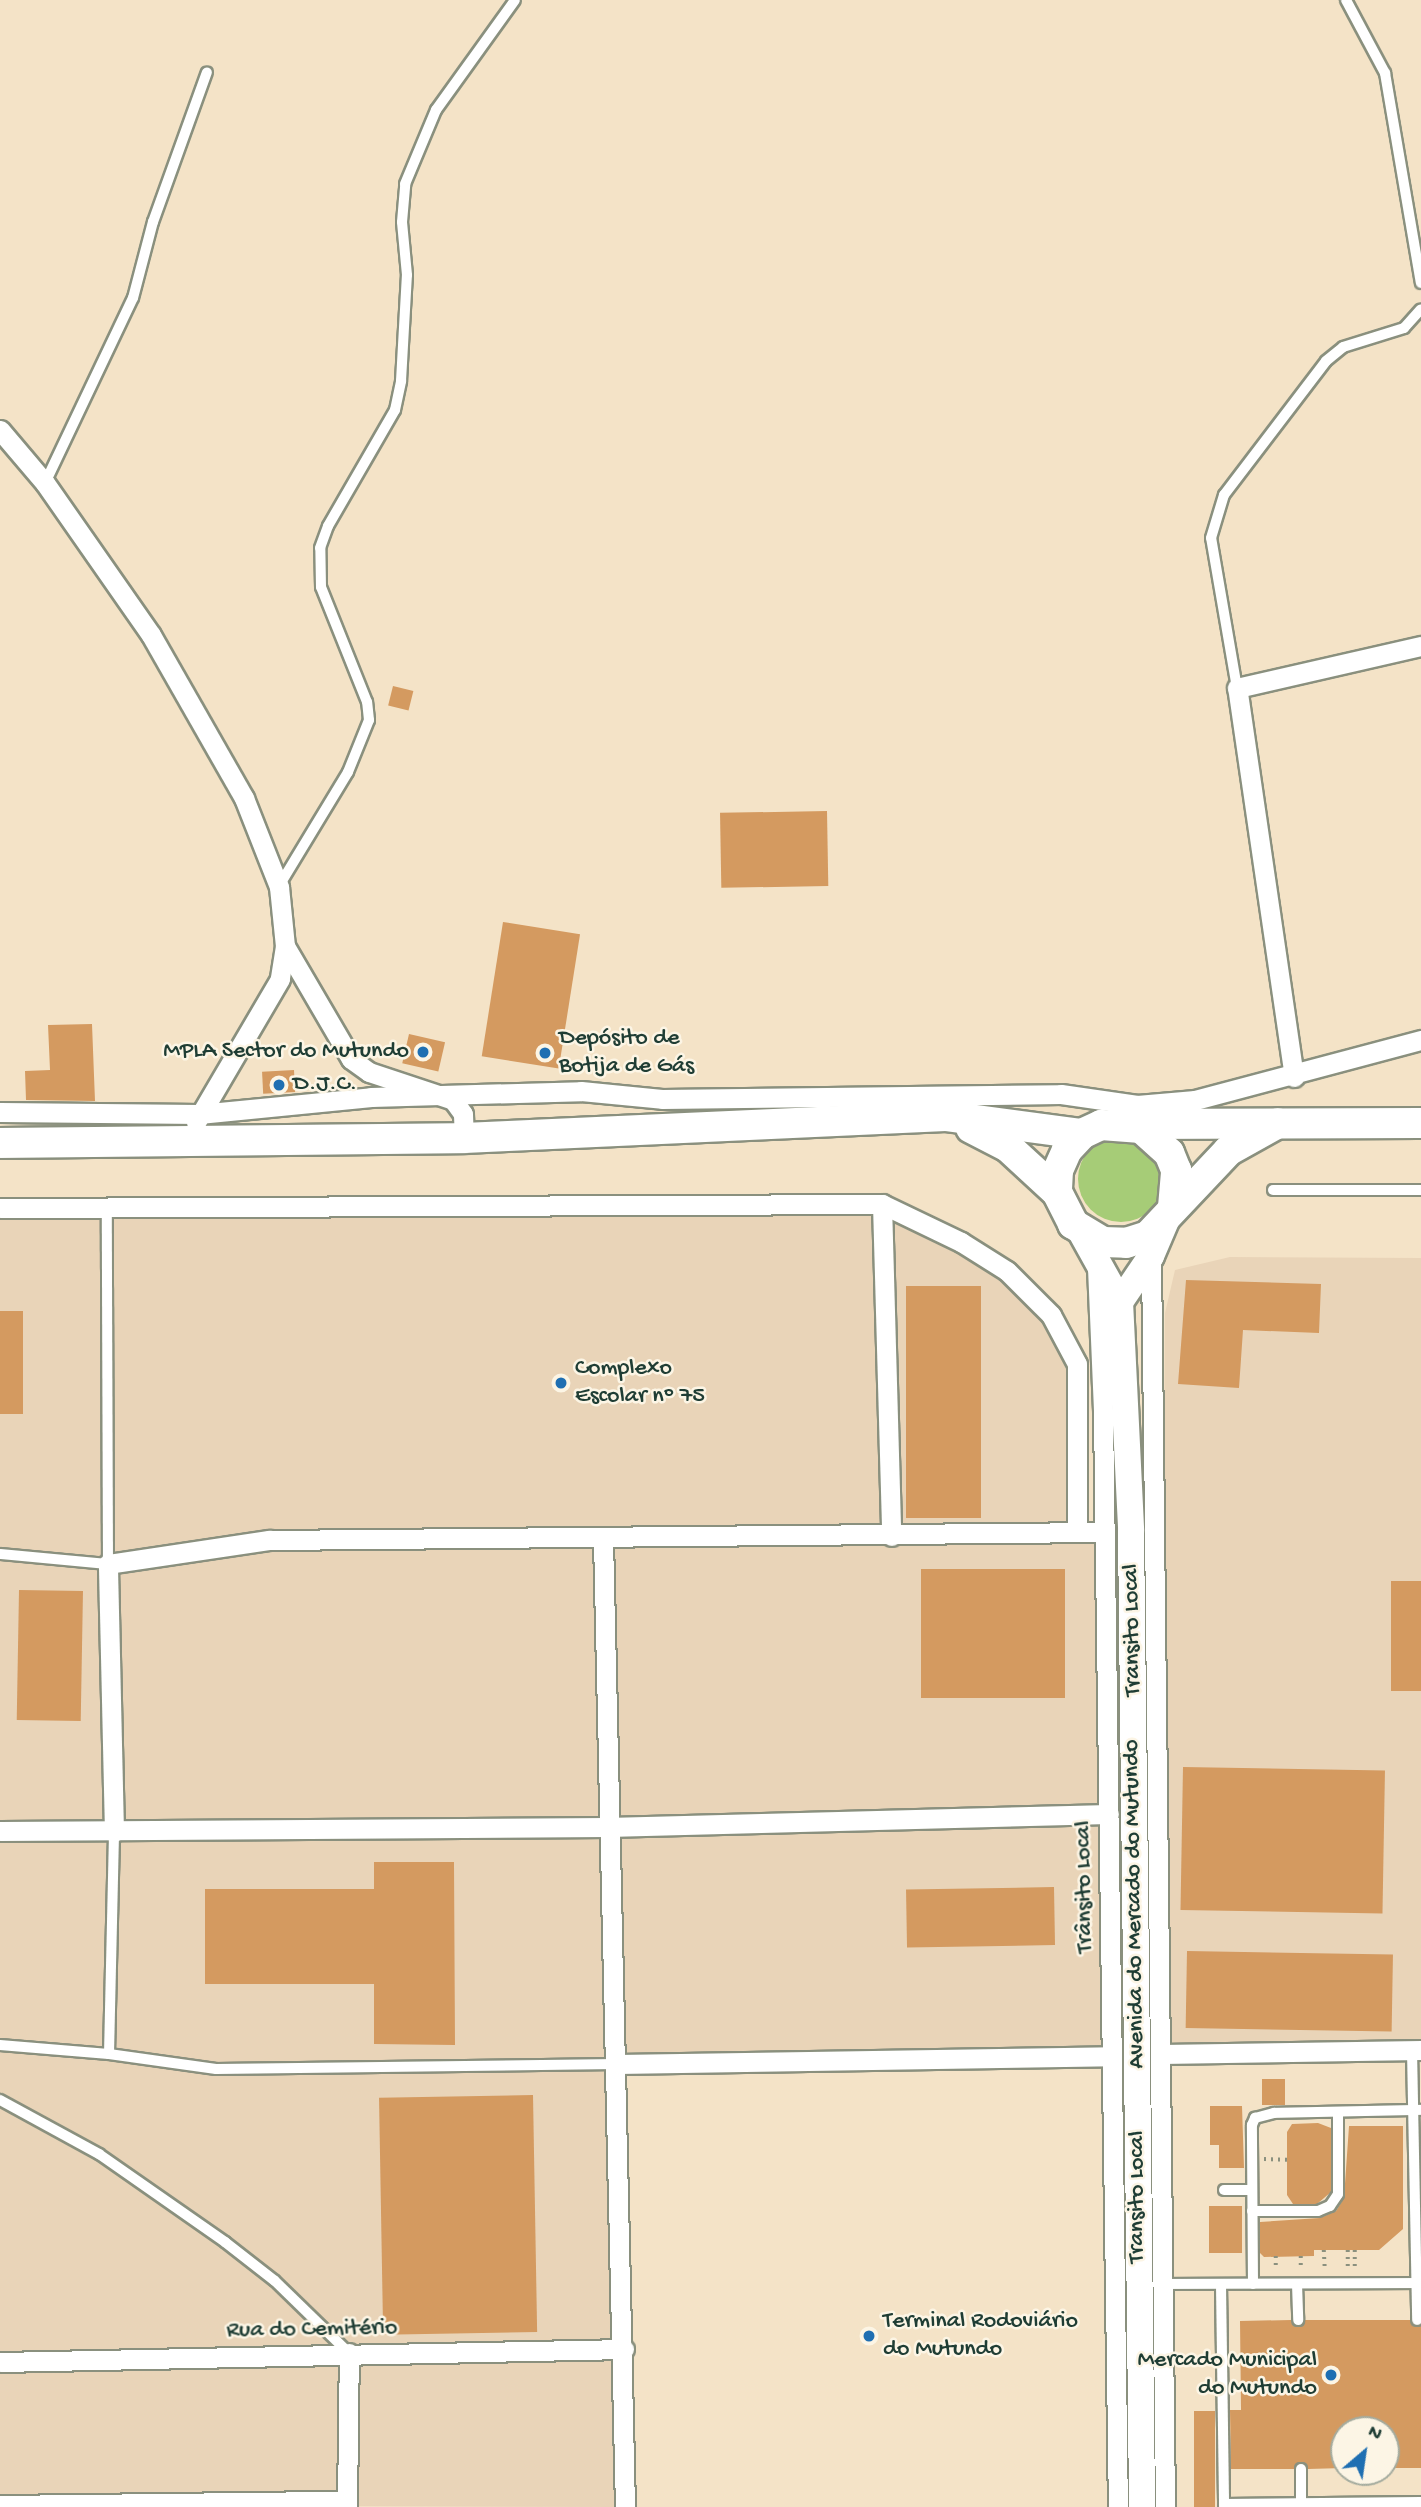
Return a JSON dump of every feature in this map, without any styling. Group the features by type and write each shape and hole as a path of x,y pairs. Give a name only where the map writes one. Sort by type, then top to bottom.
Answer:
{"main road":[{"path":"0,1143 195,1127 464,1138 945,1116 1082,1134"},
{"path":"945,1116 1008,1147 1057,1192"},
{"path":"1081,1232 1102,1242 1126,1243 1148,1236 1228,1151 1278,1123"},
{"path":"1122,1124 1157,1138 1169,1153 1176,1170 1169,1213 1151,1256 1120,1302 1097,1267 1081,1232 1063,1209 1057,1192 1058,1170 1067,1150 1082,1134 1101,1125 1122,1124 1421,1123"},
{"name":"Avenida do Mercado do Mutundo","path":"1120,1302 1131,1531 1142,2507"}],"street":[{"path":"0,430 45,483 151,635 244,798 279,887 285,946 280,979 269,1004 195,1127"},
{"path":"1294,1077 1237,711 1237,688 1421,646"},
{"path":"285,946 351,1059 369,1072 444,1097 463,1114 464,1138"},
{"path":"0,1112 195,1127 371,1097 581,1091 662,1099 1060,1094 1137,1105 1195,1100 1256,1082 1294,1077 1356,1055 1421,1040"},
{"path":"882,1204 891,1536"},
{"path":"0,1208 882,1204 949,1236 1007,1271 1051,1315 1077,1364 1077,1532"},
{"name":"Transito Local","path":"1151,1256 1165,2507"},
{"name":"Trânsito Local","path":"1097,1267 1105,1532 1118,2507"},
{"path":"114,1832 108,1564 269,1540 603,1539 1105,1532"},
{"path":"603,1539 607,1827 617,2064 624,2349 625,2507"},
{"path":"0,1831 607,1827 1109,1814"},
{"path":"1161,2054 1417,2050"},
{"path":"617,2064 1112,2056"},
{"name":"Rua do Cemitério","path":"0,2362 624,2349"},
{"path":"0,2505 347,2504 349,2353"}],"lane":[{"path":"279,887 348,772 369,720 366,702 321,587 320,557 328,526 383,435 397,400 407,275 402,222 405,184 436,110 515,0"},
{"path":"1346,0 1385,73 1421,284"},
{"path":"45,483 128,310 153,222 207,72"},
{"path":"1237,688 1211,538 1224,495 1326,361 1343,347 1404,328 1421,309"},
{"path":"1273,1190 1421,1190"},
{"path":"0,1554 108,1564 107,1208"},
{"path":"109,2054 114,1832"},
{"path":"0,2045 109,2054 216,2069 617,2064"},
{"path":"1417,2050 1417,2320"},
{"path":"0,2100 99,2154 225,2242 275,2281 349,2353"},
{"path":"1253,2284 1252,2190 1255,2118 1269,2113 1417,2110"},
{"path":"1252,2211 1318,2211 1330,2206 1338,2194 1338,2112"},
{"path":"1224,2190 1252,2190"},
{"path":"1163,2284 1418,2283"},
{"path":"1297,2284 1298,2320"},
{"path":"1221,2285 1224,2506 1301,2503 1385,2505 1421,2501"},
{"path":"1301,2469 1301,2503"}],"shaded area":[{"path":"854,1202 1007,1271 1077,1364 1077,1532 1105,1532 1112,2056 617,2064 625,2507 0,2505 0,1208"},
{"path":"1230,1257 1421,1258 1421,2050 1161,2054 1165,1313 1175,1270"}],"green space":[{"path":"1121,1136 1145,1143 1157,1155 1164,1179 1157,1203 1145,1215 1121,1222 1097,1215 1085,1203 1078,1179 1085,1155 1097,1143"}],"building":[{"path":"393,686 413,691 409,710 388,705"},
{"path":"827,811 828,886 721,888 720,813"},
{"path":"503,922 580,934 559,1069 482,1056"},
{"path":"92,1024 95,1101 26,1100 25,1071 50,1070 48,1025"},
{"name":"MPLA Sector do Mutundo","path":"409,1034 445,1042 438,1072 402,1063"},
{"name":"D.J.C.","path":"294,1070 295,1092 263,1094 262,1072"},
{"path":"1186,1280 1321,1284 1319,1333 1243,1330 1239,1388 1178,1384"},
{"path":"906,1286 981,1286 981,1518 906,1518"},
{"path":"0,1311 23,1311 23,1414 0,1414"},
{"path":"921,1569 1065,1569 1065,1698 921,1698"},
{"path":"1391,1581 1421,1581 1421,1691 1391,1691"},
{"path":"19,1590 83,1591 81,1721 17,1720"},
{"path":"1183,1767 1385,1771 1382,1914 1181,1910"},
{"path":"374,1862 454,1862 455,2045 374,2044 374,1984 205,1984 205,1889 374,1889"},
{"path":"1054,1887 1055,1945 907,1948 906,1890"},
{"path":"1187,1951 1393,1955 1392,2032 1186,2028"},
{"path":"1262,2079 1285,2079 1285,2105 1262,2105"},
{"path":"533,2095 537,2332 383,2335 379,2098"},
{"path":"1210,2106 1242,2106 1244,2168 1219,2168 1219,2145 1210,2145"},
{"path":"1318,2123 1331,2128 1331,2192 1317,2204 1293,2204 1287,2195 1287,2132 1292,2124"},
{"path":"1349,2126 1403,2126 1403,2229 1379,2250 1314,2250 1314,2256 1264,2257 1260,2253 1260,2222 1320,2218 1336,2211 1344,2198"},
{"path":"1209,2206 1242,2206 1242,2253 1209,2253"},
{"name":"Mercado Municipal do Mutundo","path":"1291,2320 1298,2327 1305,2320 1410,2320 1413,2326 1421,2326 1421,2468 1400,2468 1400,2416 1330,2416 1330,2468 1308,2469 1300,2462 1294,2469 1231,2469 1230,2410 1241,2410 1240,2321"},
{"path":"1194,2411 1215,2411 1215,2507 1194,2507"}],"place":[{"name":"MPLA Sector do Mutundo","path":"423,1052"},
{"name":"Depósito de Botija de Gás","path":"545,1053"},
{"name":"D.J.C.","path":"279,1085"},
{"name":"Complexo Escolar nº 75","path":"561,1383"},
{"name":"Terminal Rodoviário do Mutundo","path":"869,2336"},
{"name":"Mercado Municipal do Mutundo","path":"1331,2375"}]}
